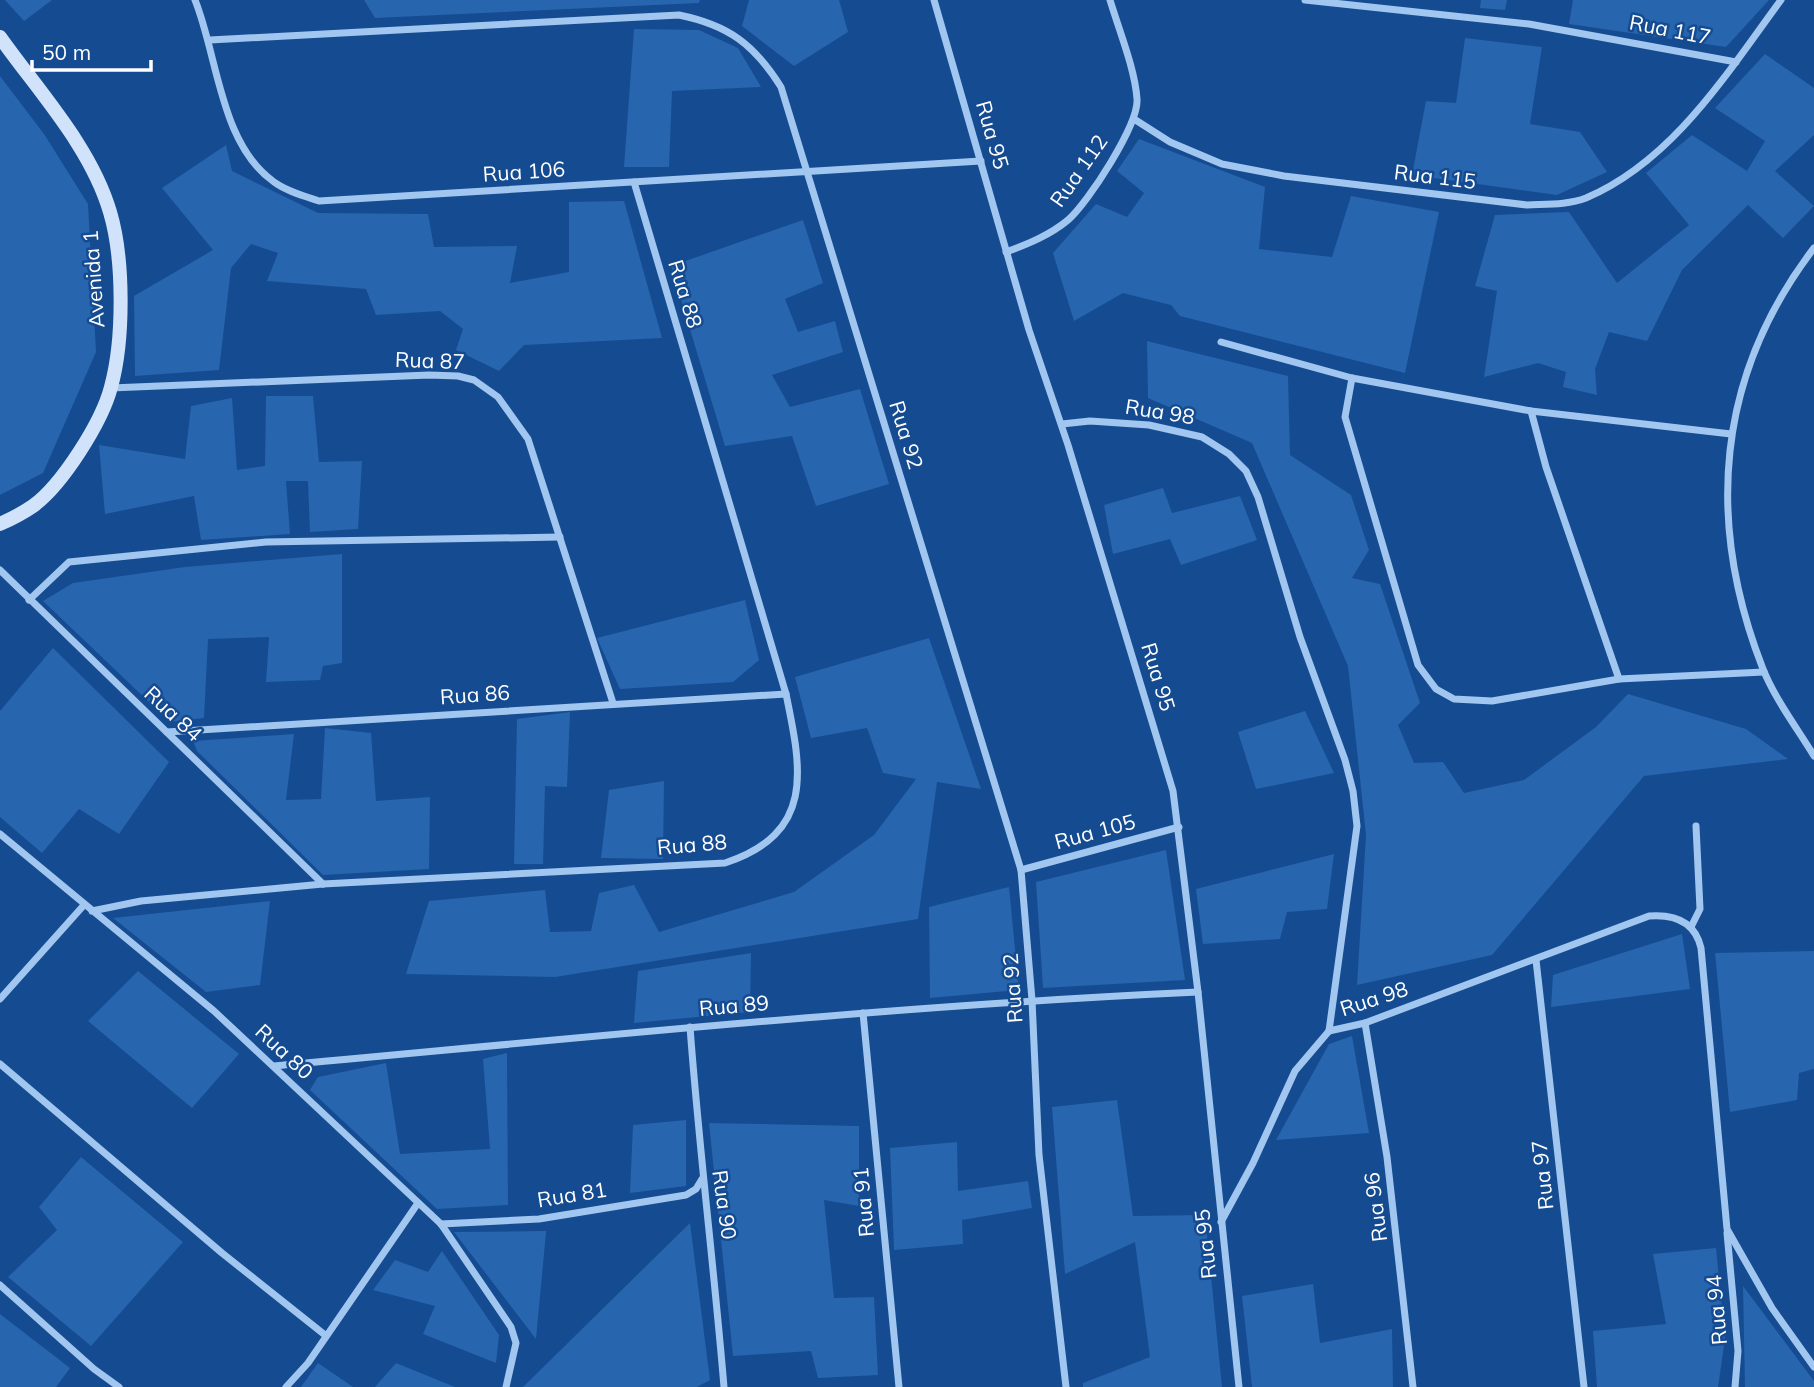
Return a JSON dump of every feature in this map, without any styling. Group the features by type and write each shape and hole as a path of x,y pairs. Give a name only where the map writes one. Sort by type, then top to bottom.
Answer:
{"main road":[{"name":"Avenida 1","path":"0,37 85,155 110,213 117,254 120,335 111,388 96,421 65,470 34,506 0,524"}],"street":[{"name":"Rua 106","path":"195,0 210,40 222,94 235,131 250,159 274,183 319,201 981,161"},
{"name":"Rua 95","path":"934,0 1006,252 1167,766 1179,827 1239,1387"},
{"path":"1110,0 1137,97 1134,119"},
{"name":"Rua 117","path":"1305,0 1529,24 1736,62"},
{"name":"Rua 115","path":"1134,119 1196,154 1253,171 1527,205 1556,204 1585,198 1639,166 1681,130 1736,62 1781,0"},
{"name":"Rua 92","path":"210,40 679,15 701,19 736,36 768,67 781,87 1021,870 1032,1000 1039,1155 1066,1387"},
{"name":"Rua 112","path":"1006,252 1034,241 1070,218 1086,199 1134,119"},
{"name":"Rua 88","path":"92,911 141,901 323,884 725,863 749,855 788,821 797,798 797,751 786,694 634,182"},
{"path":"1814,248 1769,318 1744,376 1731,434 1729,533 1733,569 1764,672 1814,756"},
{"path":"1221,342 1352,378 1531,411 1731,434"},
{"name":"Rua 87","path":"111,388 429,375 458,376 474,380 498,397 528,439 612,703"},
{"path":"1352,378 1345,417 1418,665 1436,689 1454,698 1492,701 1619,678 1764,672"},
{"path":"1531,411 1546,467 1619,678"},
{"name":"Rua 98","path":"1062,424 1090,421 1149,425 1202,437 1229,454 1246,471 1258,497 1300,637 1345,760 1353,791 1357,826 1329,1031 1365,1023 1649,916 1667,914 1691,927"},
{"path":"29,600 69,562 266,541 560,537"},
{"name":"Rua 84","path":"0,570 323,884"},
{"name":"Rua 86","path":"167,732 786,694"},
{"path":"1696,826 1700,909 1691,927 1698,936 1701,948 1727,1229 1772,1308 1814,1367"},
{"name":"Rua 105","path":"1021,870 1179,827"},
{"name":"Rua 80","path":"0,834 181,982 441,1224 511,1327 516,1343 506,1387"},
{"path":"0,999 84,905"},
{"name":"Rua 97","path":"1536,960 1584,1387"},
{"name":"Rua 89","path":"274,1066 863,1013 1032,1000 1198,992"},
{"name":"Rua 91","path":"863,1013 899,1387"},
{"name":"Rua 96","path":"1365,1023 1387,1157 1413,1387"},
{"name":"Rua 90","path":"690,1027 702,1179 710,1216 724,1387"},
{"path":"1221,1222 1253,1163 1296,1072 1329,1031"},
{"path":"0,1064 222,1253 325,1335"},
{"name":"Rua 81","path":"441,1224 539,1219 672,1197 696,1189 702,1179"},
{"path":"286,1387 297,1377 418,1203"},
{"name":"Rua 94","path":"1727,1229 1738,1351 1735,1387"},
{"path":"0,1285 94,1369 119,1387"}],"shaded area":[{"path":"5,0 52,0 24,21"},
{"path":"364,0 700,0 699,3 375,18"},
{"path":"749,0 839,0 848,32 794,66 742,26"},
{"path":"1481,0 1507,0 1505,10 1480,8"},
{"path":"1573,0 1769,0 1726,47 1569,24"},
{"path":"634,29 699,30 738,48 761,87 672,91 669,167 624,167"},
{"path":"1465,38 1542,47 1530,124 1580,132 1607,172 1557,195 1412,175 1426,101 1456,103"},
{"path":"1765,54 1814,88 1814,135 1775,171 1814,206 1783,238 1748,205 1682,270 1647,341 1609,332 1595,369 1597,395 1563,387 1566,372 1538,363 1484,377 1497,291 1475,286 1495,215 1569,212 1617,283 1689,225 1646,173 1692,135 1747,171 1765,141 1715,108"},
{"path":"0,76 44,134 88,204 96,352 43,473 0,495"},
{"path":"1139,139 1265,187 1259,249 1332,257 1351,196 1439,212 1405,373 1180,316 1171,305 1123,293 1074,321 1053,253 1096,204 1127,217 1144,193 1117,171"},
{"path":"226,145 232,171 318,213 428,214 434,247 517,246 510,283 569,272 569,202 624,201 662,338 524,345 499,371 456,350 463,329 440,311 376,315 366,289 267,281 278,253 251,244 231,268 219,370 135,376 134,296 213,250 162,188"},
{"path":"803,220 823,283 785,299 798,332 835,321 843,352 772,375 790,407 860,389 889,484 816,506 792,436 725,446 671,266"},
{"path":"1147,341 1288,376 1290,455 1351,495 1369,550 1352,578 1380,584 1420,703 1398,725 1414,763 1443,762 1464,793 1524,780 1596,727 1628,694 1746,729 1788,759 1644,776 1492,955 1357,985 1366,835 1348,666 1252,443 1148,398"},
{"path":"266,396 313,396 319,462 362,461 358,529 310,532 308,481 286,481 290,534 201,540 194,496 105,514 99,445 185,459 191,406 232,398 237,470 265,466"},
{"path":"1163,488 1172,513 1240,496 1257,540 1181,565 1170,539 1113,554 1104,505"},
{"path":"342,554 342,663 323,666 320,680 266,682 269,637 208,639 204,718 170,722 43,601 73,583 185,567"},
{"path":"745,600 759,660 733,682 620,689 597,638"},
{"path":"929,638 981,789 937,782 918,919 555,977 406,974 429,901 545,890 550,932 591,931 599,893 634,885 659,932 794,892 874,835 916,779 883,773 867,728 811,738 795,677"},
{"path":"53,648 169,762 119,834 79,809 42,853 0,817 0,711"},
{"path":"1305,711 1334,773 1256,789 1238,732"},
{"path":"570,712 567,787 545,786 543,864 514,864 517,719"},
{"path":"325,728 371,733 376,801 430,797 429,869 323,875 197,751 193,741 294,734 286,800 321,799"},
{"path":"664,781 663,859 601,858 609,790"},
{"path":"1166,850 1185,980 1043,988 1036,882"},
{"path":"1334,854 1327,909 1287,912 1280,939 1203,944 1196,889"},
{"path":"1009,887 1019,990 930,998 929,907"},
{"path":"270,901 260,985 206,992 113,918"},
{"path":"1682,934 1690,989 1551,1007 1553,975"},
{"path":"1814,951 1814,1069 1799,1073 1797,1100 1730,1112 1715,953"},
{"path":"751,953 750,1012 634,1023 638,971"},
{"path":"138,971 239,1054 192,1108 88,1021"},
{"path":"1352,1036 1369,1133 1276,1140 1329,1044"},
{"path":"507,1053 508,1205 437,1209 310,1090 318,1077 386,1063 400,1154 490,1149 483,1059"},
{"path":"1117,1100 1133,1216 1205,1215 1222,1387 1083,1387 1083,1383 1150,1357 1135,1242 1065,1274 1052,1107"},
{"path":"686,1120 686,1186 630,1193 633,1125"},
{"path":"709,1123 859,1126 859,1206 824,1200 834,1298 874,1297 878,1375 818,1378 811,1351 733,1356"},
{"path":"957,1142 958,1191 1028,1181 1032,1208 962,1220 963,1244 894,1250 890,1148"},
{"path":"81,1157 183,1242 91,1346 8,1277 57,1230 39,1207"},
{"path":"690,1223 710,1380 697,1387 523,1387"},
{"path":"454,1232 546,1232 536,1339"},
{"path":"1716,1248 1725,1339 1718,1387 1597,1387 1593,1331 1666,1324 1653,1254"},
{"path":"442,1251 499,1335 496,1363 423,1334 435,1306 373,1290 395,1260 428,1272"},
{"path":"1313,1284 1320,1343 1392,1329 1393,1387 1252,1387 1242,1296"},
{"path":"1743,1286 1814,1381 1814,1387 1745,1387"},
{"path":"0,1314 70,1368 56,1387 0,1387"},
{"path":"318,1363 353,1387 301,1387"},
{"path":"396,1363 455,1387 375,1387"}]}
